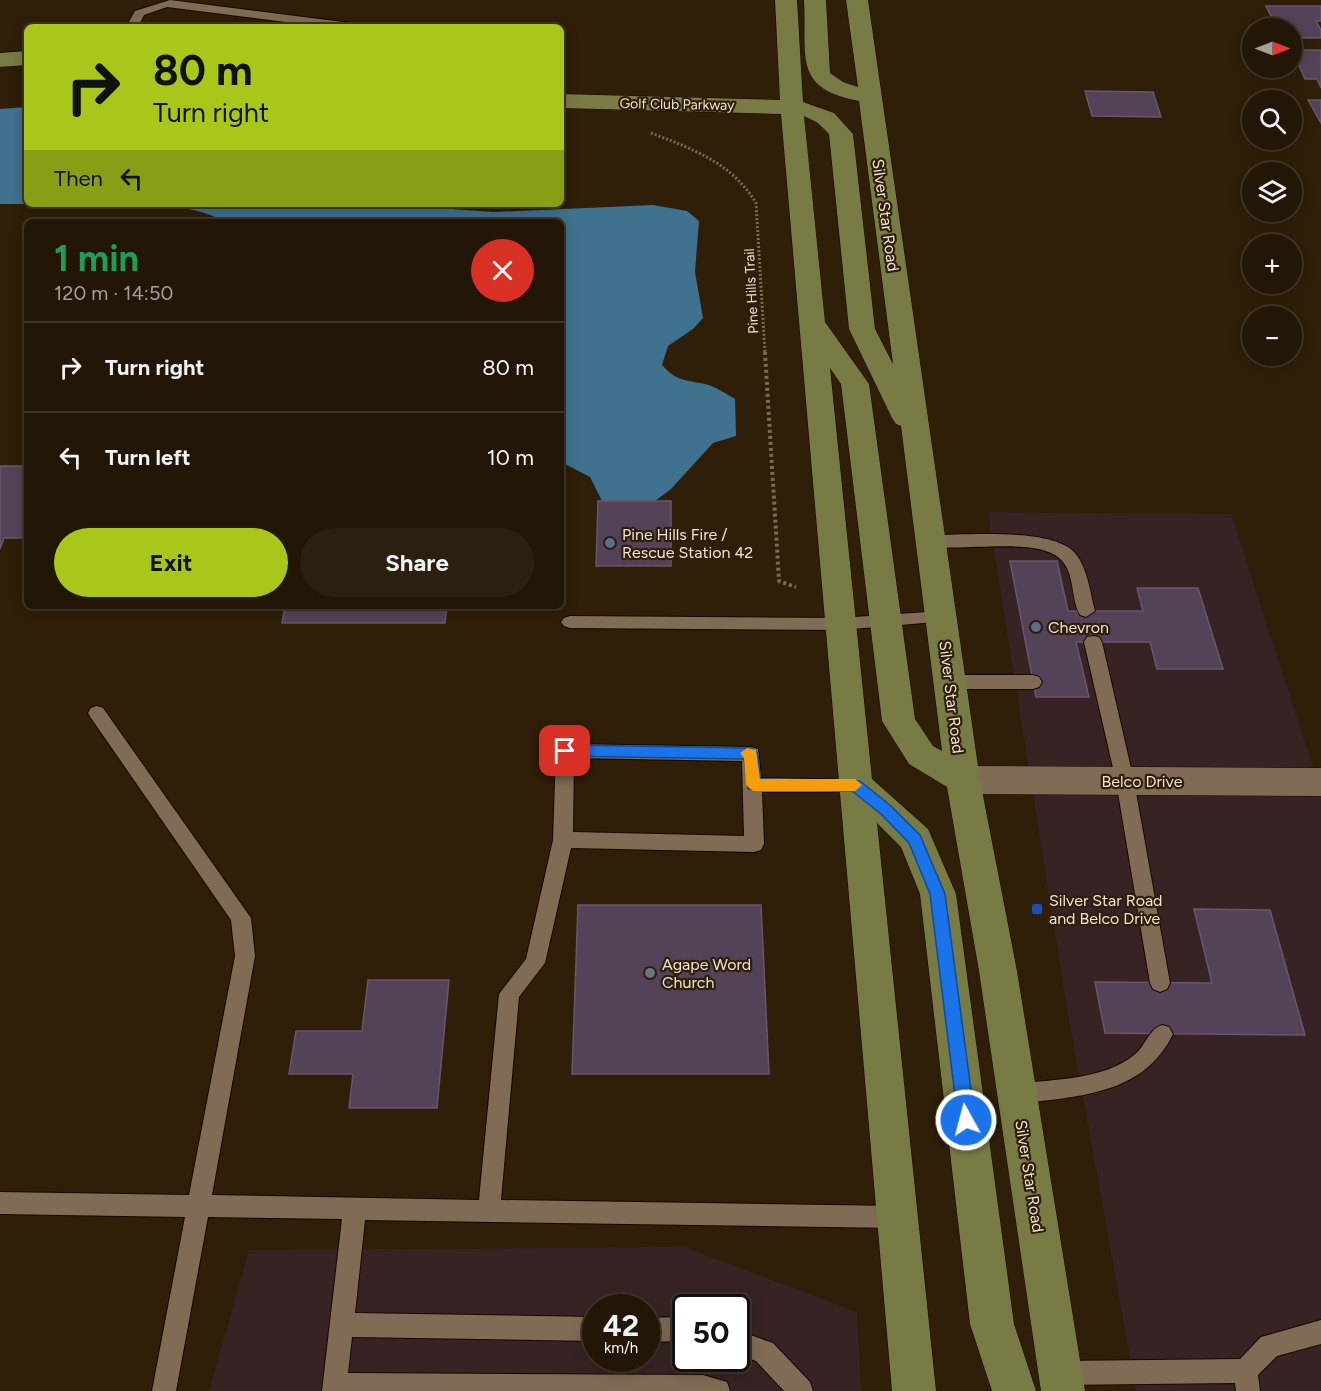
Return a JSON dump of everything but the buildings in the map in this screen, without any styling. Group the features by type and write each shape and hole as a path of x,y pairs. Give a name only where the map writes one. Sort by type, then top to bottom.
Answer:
{"main road":[{"path":"786,0 792,106 914,1391"},
{"path":"815,0 819,74 825,82 835,87 870,96"},
{"name":"Silver Star Road","path":"857,0 963,780 1017,1094 1062,1382"},
{"path":"0,60 24,58"},
{"name":"Golf Club Parkway","path":"564,101 792,106 818,112 833,121 841,134 862,329 918,443"},
{"path":"812,322 855,384 884,621 899,721 921,755 963,780"},
{"path":"855,785 886,810 915,839 938,894 992,1324 1014,1391"}],"street":[{"name":"Belco Drive","path":"963,780 1321,782"}],"lane":[{"path":"134,24 139,13 166,3 328,24"},
{"path":"932,541 1039,543 1058,547 1069,557 1086,611"},
{"path":"570,622 840,624 942,617"},
{"path":"1093,642 1094,682 1125,780 1160,983"},
{"path":"951,682 1033,682"},
{"path":"97,713 241,918 245,956 164,1391"},
{"path":"489,1210 509,994 535,963 563,840 565,751 751,753 754,844 563,840"},
{"path":"753,785 855,785"},
{"path":"1017,1094 1084,1084 1117,1076 1144,1060 1162,1034"},
{"path":"0,1203 897,1217"},
{"path":"355,1207 334,1388 703,1387 717,1391"},
{"path":"341,1325 582,1329"},
{"path":"1062,1382 1246,1381 1270,1346 1321,1332"},
{"path":"750,1347 764,1352 801,1391"}],"path":[{"name":"Pine Hills Trail","path":"645,131 714,158 747,185 756,203 779,581 796,587"}],"shaded area":[{"path":"988,512 1231,514 1321,792 1321,1391 1136,1391 1067,1008"},
{"path":"684,1247 857,1312 861,1391 209,1391 249,1250"}],"water":[{"path":"24,107 24,204 0,204 0,109"},
{"path":"653,205 687,211 699,221 695,272 703,318 693,329 668,346 662,365 676,377 709,385 735,399 736,436 713,443 671,489 655,501 602,501 590,477 564,464 564,219 219,219 185,208 171,207 434,207 494,212"}],"slow traffic":[{"path":"747,753 751,753 753,785 855,785"}],"place":[{"name":"Pine Hills Fire / Rescue Station 42","path":"610,543"},
{"name":"Chevron","path":"1036,627"},
{"name":"Silver Star Road and Belco Drive","path":"1037,909"},
{"name":"Agape Word Church","path":"650,973"}],"route":[{"path":"565,751 751,753 753,785 855,785 886,810 915,839 938,894 966,1120"}]}
